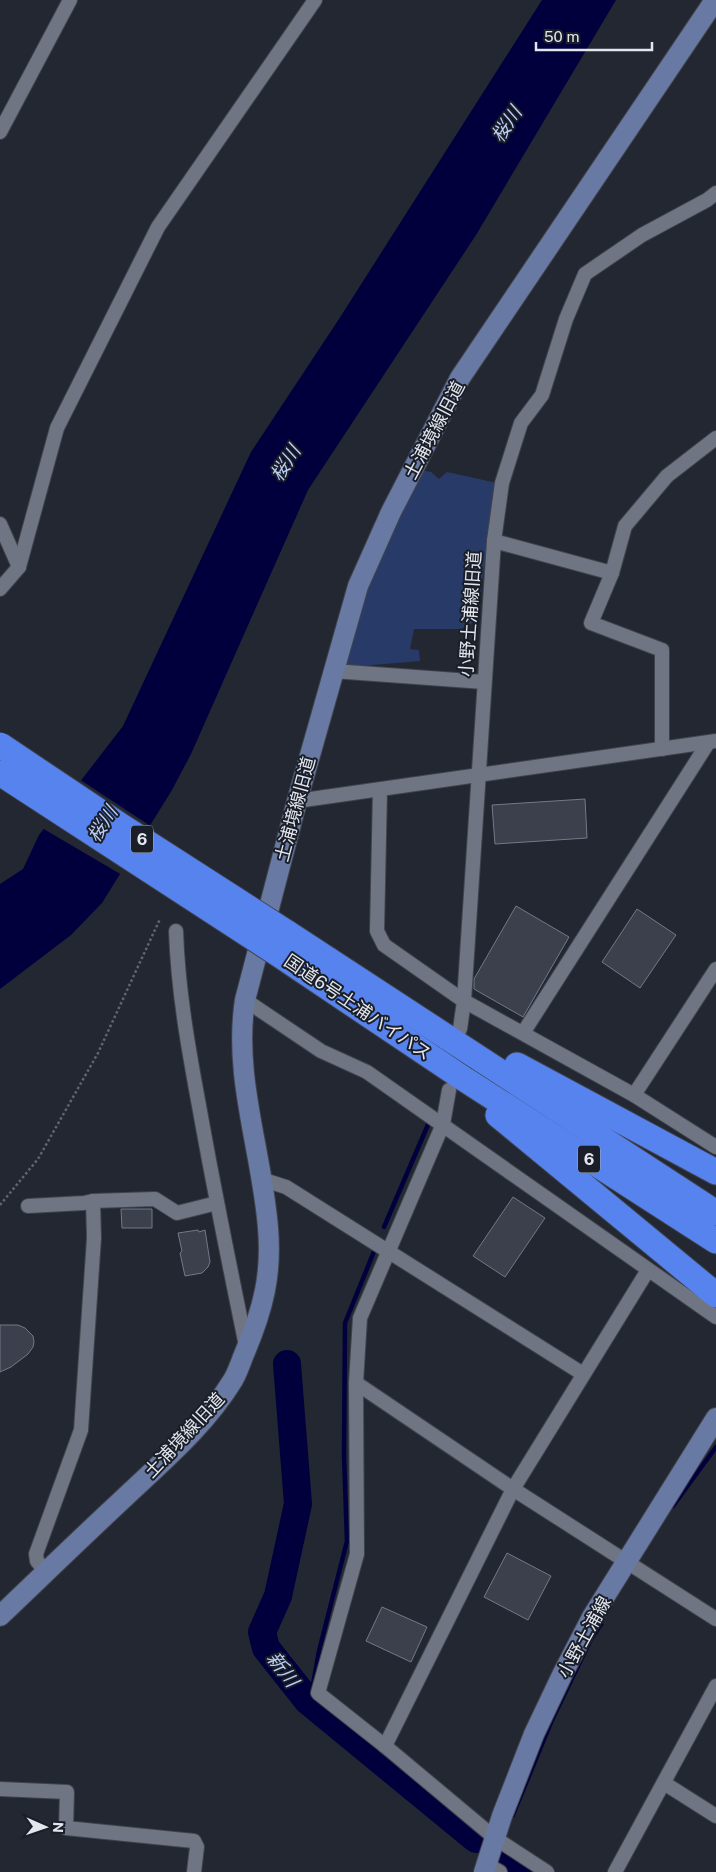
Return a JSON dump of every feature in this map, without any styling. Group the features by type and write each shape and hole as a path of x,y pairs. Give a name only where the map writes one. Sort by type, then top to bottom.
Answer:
{"highway":[{"name":"国道6号土浦バイパス","path":"0,745 130,831 280,942 455,1084 716,1241"},
{"name":"国道6号土浦バイパス","path":"3,776 280,942 472,1052 716,1213"},
{"path":"472,1052 516,1064 716,1172"},
{"path":"455,1084 479,1099 716,1295"}],"street":[{"path":"0,132 70,0"},
{"path":"0,589 19,567 57,428 158,227 315,0"},
{"name":"土浦境線旧道","path":"0,1616 173,1452 213,1408 234,1379 256,1325 266,1290 269,1260 268,1227 262,1179 243,1070 241,1038 245,1000 296,801 358,586 391,512 460,378 715,0"},
{"path":"494,541 502,483 521,422 542,395 566,319 585,274 642,235 716,193"},
{"path":"662,749 662,650 591,622 612,572 625,526 667,476 716,438"},
{"path":"0,524 19,567"},
{"name":"小野土浦線旧道","path":"460,1029 464,1001 494,541 612,572"},
{"path":"334,671 484,682"},
{"path":"296,801 712,742"},
{"path":"523,1033 712,742"},
{"path":"380,790 377,931 384,945 464,1001 634,1095 716,1147"},
{"path":"176,931 177,968 192,1066 217,1203 247,1348"},
{"path":"634,1095 716,969"},
{"path":"245,1000 321,1051 368,1072 716,1317"},
{"path":"455,1084 443,1124 360,1318 356,1383 357,1554 318,1693 495,1838 546,1872"},
{"path":"262,1179 286,1187 583,1374"},
{"path":"28,1206 84,1203 93,1200 156,1199 177,1213 217,1203"},
{"path":"46,1572 37,1561 36,1554 81,1430 94,1238 93,1200"},
{"path":"385,1746 513,1489 648,1270"},
{"path":"356,1383 513,1489 716,1619"},
{"name":"小野土浦線","path":"490,1869 495,1838 534,1734 563,1673 592,1617 716,1418"},
{"path":"615,1872 716,1686"},
{"path":"664,1783 716,1816"},
{"path":"0,1789 67,1792 66,1828 194,1841 197,1847 194,1872"}],"path":[{"path":"0,1205 38,1159 98,1053 160,919"}],"shaded area":[{"path":"421,470 431,472 439,479 447,472 497,483 476,621 461,629 414,629 410,649 419,650 420,661 338,668 363,588"}],"water":[{"name":"桜川","path":"542,0 616,0 476,235 308,490 191,754 172,790 102,903 71,935 0,989 0,884 23,869 39,835 123,726 251,452 339,319"},
{"path":"596,1619 604,1624 593,1640 554,1721 514,1818 506,1814"}],"pier":[{"path":"79,779 152,827 122,875 42,828"}],"building":[{"path":"585,799 587,838 495,844 492,805"},
{"path":"516,906 569,937 523,1017 474,989 474,979"},
{"path":"637,909 676,935 640,988 602,962"},
{"path":"513,1197 545,1218 505,1277 473,1256"},
{"path":"121,1209 152,1209 152,1228 122,1228"},
{"path":"198,1230 199,1232 205,1230 210,1262 202,1273 185,1276 178,1233"},
{"path":"0,1325 18,1325 25,1328 33,1336 34,1342 28,1354 11,1367 0,1372"},
{"path":"507,1553 551,1576 528,1620 484,1597"},
{"path":"382,1607 427,1627 411,1662 366,1641"}],"waterway":[{"path":"384,1227 430,1120"},
{"path":"311,1696 319,1651 347,1541 344,1455 345,1323 375,1249"},
{"name":"新川","path":"287,1364 298,1504 278,1596 262,1632 266,1648 308,1701 476,1839"},
{"path":"673,1506 716,1447"},
{"name":"新川","path":"501,1857 522,1872"}]}
